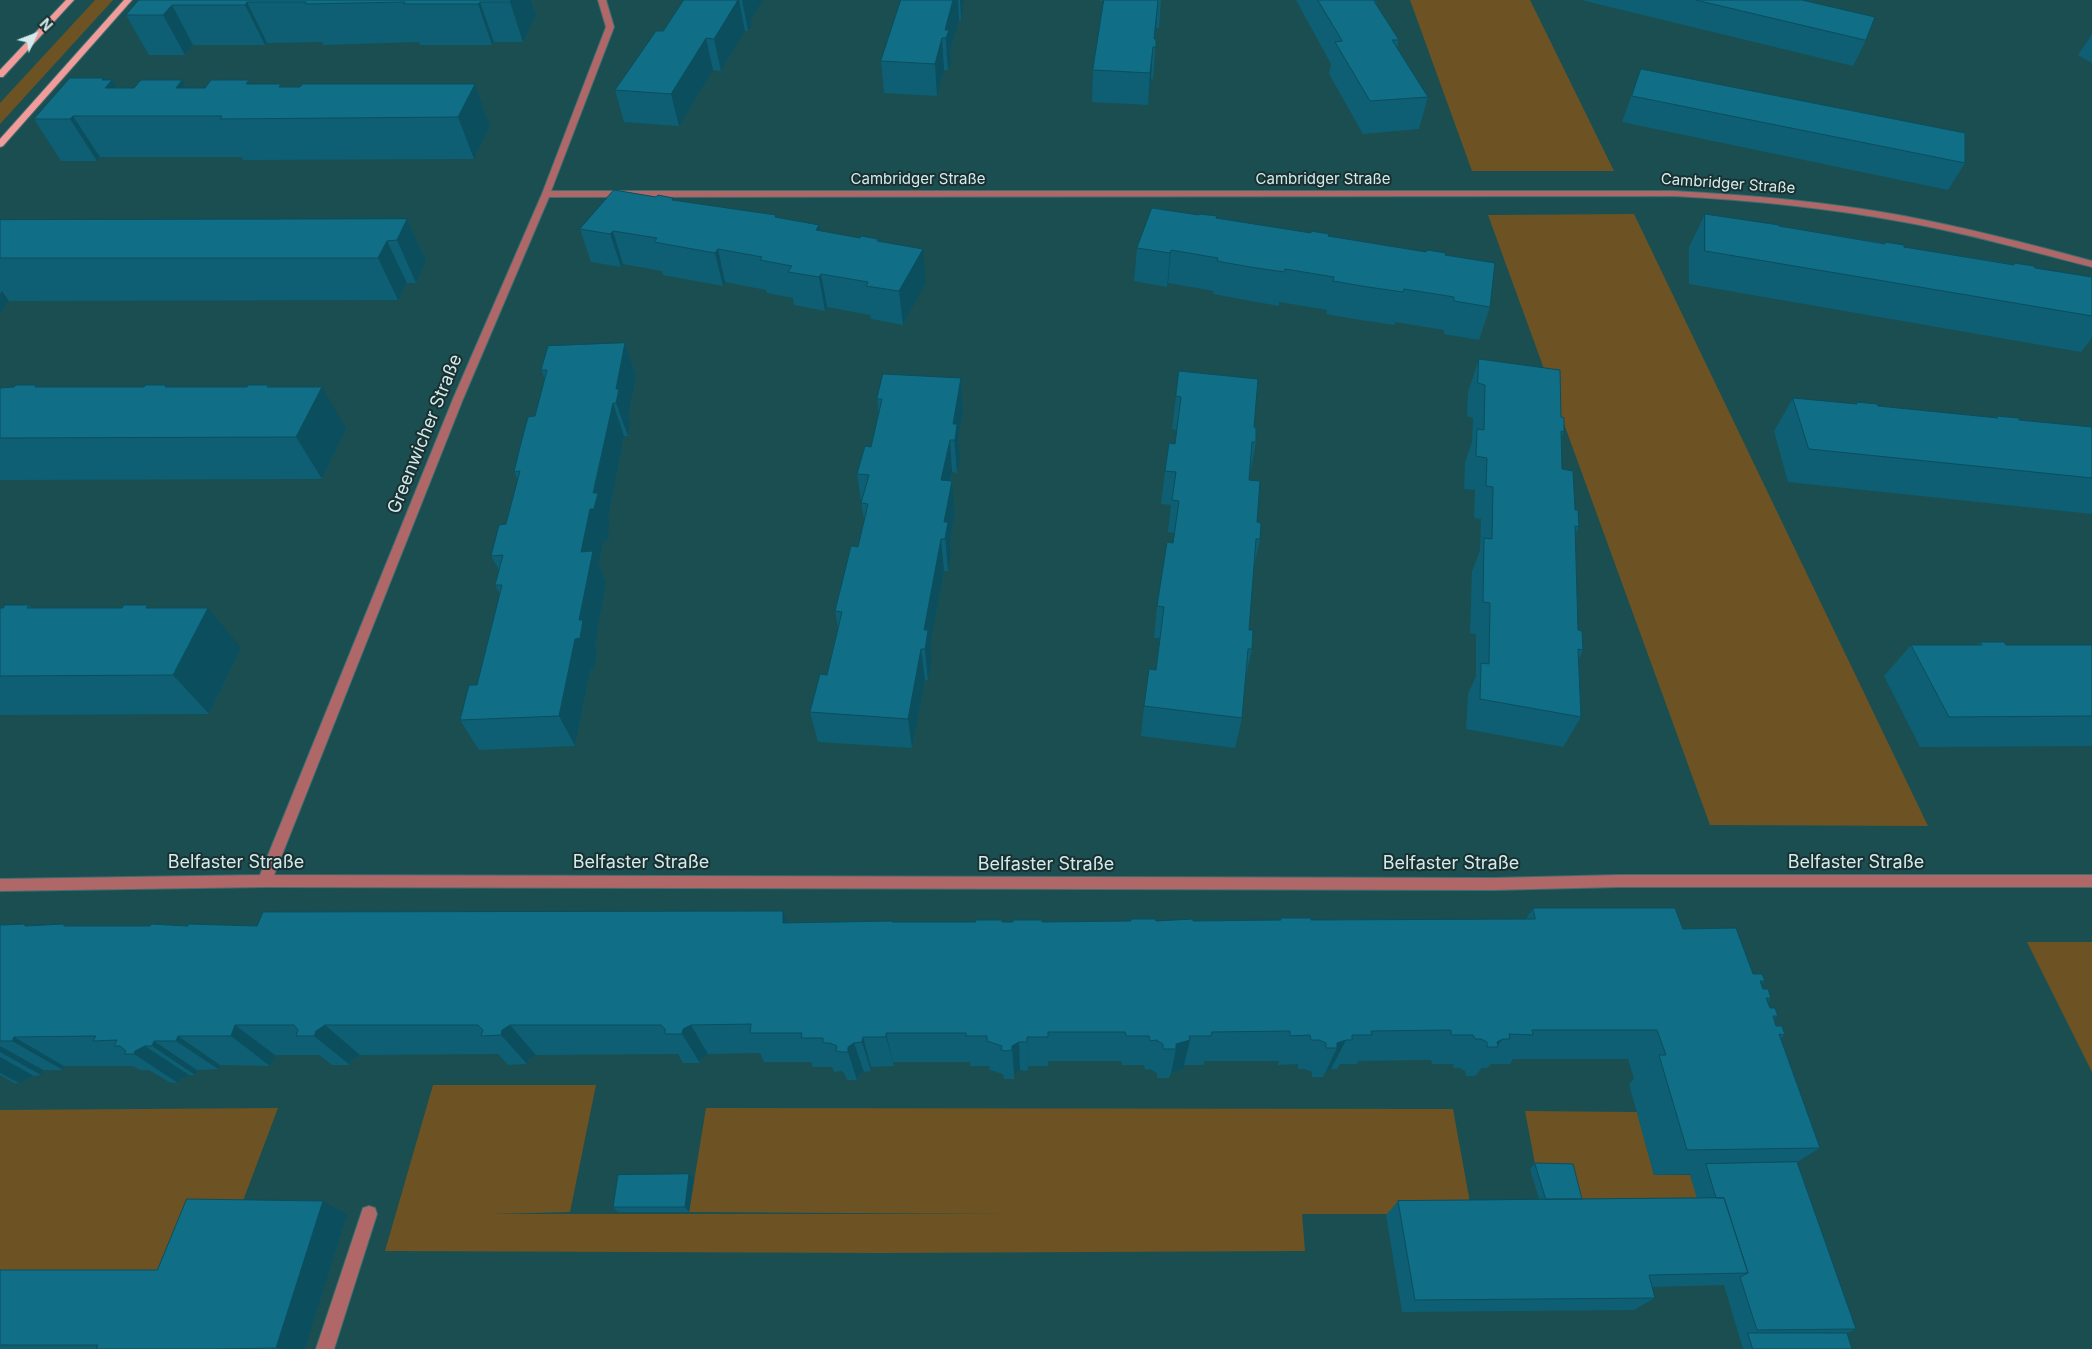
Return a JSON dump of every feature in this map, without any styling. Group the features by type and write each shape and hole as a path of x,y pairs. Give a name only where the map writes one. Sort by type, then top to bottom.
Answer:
{"main road":[{"path":"0,75 70,0"},
{"path":"0,144 128,0"}],"street":[{"name":"Greenwicher Straße","path":"265,882 454,408 546,194 610,27 602,0"},
{"name":"Cambridger Straße","path":"546,194 1640,192 1694,194 1815,205 1904,219 2006,241 2092,264"},
{"name":"Belfaster Straße","path":"0,885 265,882 1493,884 1619,881 2092,881"},
{"path":"325,1349 368,1214"}],"shaded area":[{"path":"95,0 113,0 0,124 0,103"},
{"path":"1410,0 1530,0 1614,171 1472,171"},
{"path":"1634,214 1928,826 1710,825 1488,215"},
{"path":"2027,942 2092,942 2092,1072"},
{"path":"433,1085 596,1085 570,1212 491,1214 1011,1214 689,1212 706,1108 1453,1109 1472,1214 1302,1214 1305,1251 880,1253 385,1251"},
{"path":"278,1108 238,1214 187,1282 0,1283 0,1110"},
{"path":"1525,1111 1637,1112 1654,1175 1690,1175 1702,1212 1578,1213 1536,1169"}],"building":[{"path":"139,0 511,0 510,2 480,2 478,4 247,2 245,5 172,5 163,15 126,15"},
{"path":"684,0 738,0 714,39 706,38 671,94 615,90 656,31 663,31"},
{"path":"901,0 953,0 945,30 949,30 946,38 942,38 935,64 881,61"},
{"path":"1104,0 1158,0 1154,39 1156,39 1156,47 1153,47 1150,73 1093,70"},
{"path":"1318,0 1377,0 1374,1 1399,40 1392,40 1428,97 1370,101 1335,42 1342,41"},
{"path":"1696,0 1802,0 1875,17 1866,40"},
{"path":"1641,69 1965,133 1965,163 1632,96"},
{"path":"70,78 104,78 102,80 112,80 105,88 134,88 141,80 182,80 176,88 205,88 211,80 249,80 246,84 281,84 279,87 300,87 302,84 475,84 458,117 220,119 222,116 73,116 70,119 34,119"},
{"path":"614,190 656,197 658,195 673,198 672,200 776,215 775,217 819,225 816,230 860,238 861,236 878,239 877,241 923,249 899,291 866,286 868,282 821,274 819,277 788,272 792,266 760,260 762,257 718,249 715,253 654,242 657,238 613,231 610,234 580,229"},
{"path":"1152,208 1217,216 1216,218 1311,233 1311,231 1329,234 1328,236 1426,252 1427,250 1446,253 1445,255 1495,263 1490,307 1454,301 1454,297 1404,289 1403,292 1368,287 1333,281 1334,277 1285,269 1284,272 1250,267 1217,261 1218,258 1171,250 1170,253 1137,248"},
{"path":"1705,214 1885,244 1885,242 1904,245 1904,247 2014,265 2014,263 2034,266 2035,268 2092,277 2092,316 1705,251"},
{"path":"407,219 397,240 387,241 378,258 0,258 0,220"},
{"path":"625,343 616,389 619,389 616,403 613,403 593,493 598,493 594,509 590,509 581,552 593,551 579,620 583,620 580,638 575,639 559,716 460,720 469,685 477,685 502,585 495,585 503,555 491,556 499,525 506,524 520,471 514,472 521,443 528,417 535,416 547,370 541,370 548,346"},
{"path":"1479,359 1560,370 1561,417 1564,418 1564,432 1561,431 1562,469 1573,471 1575,510 1578,510 1579,527 1575,526 1578,630 1582,631 1583,650 1578,649 1581,717 1480,699 1481,663 1489,664 1490,603 1483,602 1484,538 1492,539 1493,487 1486,486 1487,458 1476,456 1477,429 1484,430 1485,385 1478,383"},
{"path":"1179,371 1258,379 1254,427 1256,428 1256,442 1252,442 1249,480 1260,481 1257,522 1261,523 1260,539 1256,539 1249,630 1253,630 1252,649 1248,649 1242,718 1144,706 1149,669 1156,670 1164,607 1157,606 1167,542 1173,543 1179,501 1172,500 1176,472 1165,471 1169,443 1175,444 1181,397 1176,396"},
{"path":"883,374 961,378 953,424 957,424 955,440 950,440 941,480 952,481 944,522 948,522 945,539 941,539 924,630 928,630 925,649 921,649 908,719 810,712 820,674 827,675 842,612 835,611 851,546 858,547 868,504 861,503 869,475 857,474 865,446 871,447 882,399 877,399"},
{"path":"16,385 36,385 35,387 144,387 146,385 166,385 165,387 247,387 248,385 269,385 267,387 322,387 296,437 0,438 0,388 14,387"},
{"path":"1793,398 1877,404 1878,406 1998,418 1996,416 2019,418 2019,420 2092,427 2092,478 1809,449"},
{"path":"5,605 29,605 27,608 122,608 124,605 147,605 146,608 208,608 173,675 0,676 0,608 3,608"},
{"path":"1980,642 2004,642 2006,645 2092,645 2092,716 1949,717 1911,645 1982,645"},
{"path":"1533,908 1675,908 1683,929 1736,928 1753,974 1762,974 1765,981 1760,981 1763,989 1768,989 1771,998 1766,998 1770,1008 1775,1008 1778,1016 1773,1016 1776,1026 1782,1026 1785,1035 1779,1034 1820,1148 1687,1150 1659,1055 1666,1055 1657,1030 1532,1030 1533,1035 1509,1034 1510,1039 1503,1039 1497,1042 1498,1047 1487,1047 1487,1042 1475,1039 1473,1035 1451,1035 1451,1030 1371,1031 1372,1035 1352,1035 1352,1040 1337,1043 1337,1048 1326,1048 1326,1043 1319,1040 1311,1040 1310,1035 1290,1036 1290,1031 1212,1032 1211,1036 1189,1036 1190,1040 1176,1044 1176,1049 1163,1049 1163,1044 1156,1040 1150,1041 1149,1036 1126,1036 1125,1032 1048,1032 1048,1037 1027,1037 1027,1042 1019,1042 1012,1046 1012,1050 1006,1051 1001,1050 1002,1046 987,1041 987,1036 966,1036 966,1033 886,1033 886,1037 863,1037 862,1042 854,1043 848,1047 848,1052 841,1052 836,1051 837,1046 823,1043 823,1038 801,1038 802,1033 750,1033 751,1024 691,1025 683,1029 682,1034 665,1034 665,1029 661,1025 510,1025 502,1030 501,1035 481,1036 483,1030 478,1025 325,1025 316,1031 314,1036 296,1036 298,1030 294,1025 235,1025 231,1036 178,1036 176,1041 154,1041 152,1046 145,1046 135,1051 134,1054 124,1054 126,1051 120,1046 114,1046 117,1040 93,1041 96,1036 14,1037 12,1041 0,1041 0,925 150,926 151,924 188,926 188,924 257,926 263,912 783,911 783,923 976,922 975,920 1002,920 1002,922 1013,922 1013,920 1042,920 1042,922 1131,921 1130,919 1155,919 1156,921 1193,919 1193,921 1281,920 1280,918 1311,918 1311,920 1535,919"},
{"path":"1797,1162 1856,1329 1757,1330 1740,1277 1748,1273 1724,1198 1716,1198 1706,1164"},
{"path":"1535,1163 1573,1164 1582,1199 1546,1199"},
{"path":"689,1174 685,1207 613,1207 618,1175"},
{"path":"1724,1198 1748,1273 1649,1275 1655,1298 1415,1300 1398,1201"},
{"path":"187,1199 323,1201 276,1348 96,1349 98,1345 0,1345 0,1270 157,1270"},
{"path":"1748,1333 1847,1333 1852,1349 1753,1349"}]}
